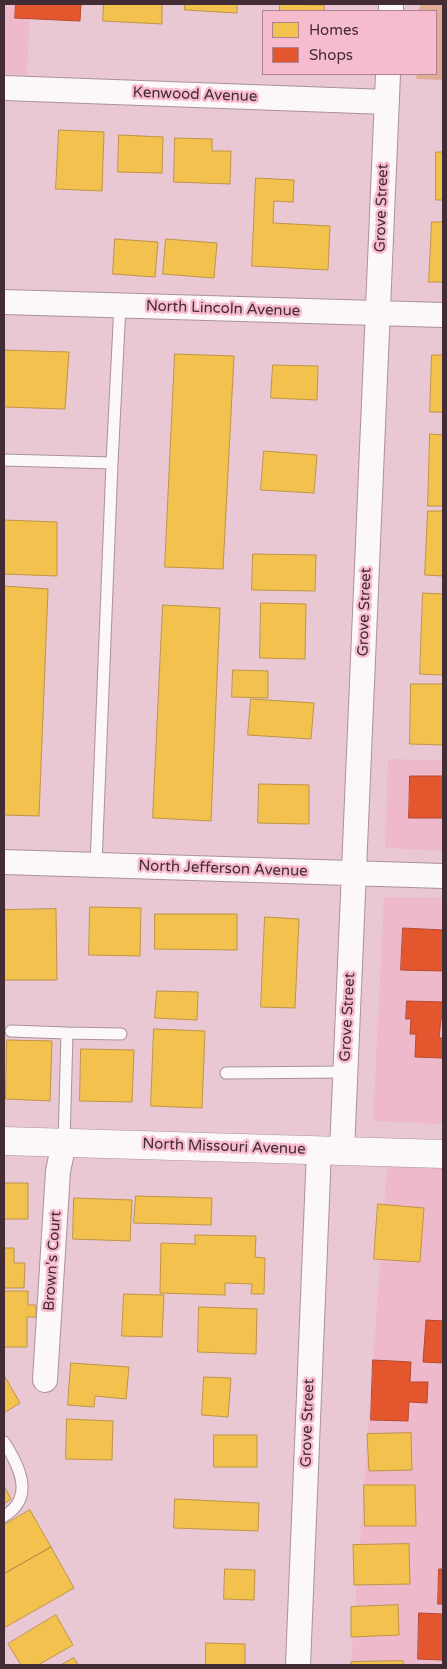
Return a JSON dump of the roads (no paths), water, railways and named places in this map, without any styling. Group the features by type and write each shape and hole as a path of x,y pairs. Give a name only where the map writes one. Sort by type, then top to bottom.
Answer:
{"main road":[{"name":"North Missouri Avenue","path":"4,1142 443,1154"}],"street":[{"name":"Grove Street","path":"298,1665 330,1150 345,1072 388,75"},
{"name":"Kenwood Avenue","path":"4,88 387,102"},
{"name":"North Lincoln Avenue","path":"4,302 443,315"},
{"name":"North Jefferson Avenue","path":"4,862 443,876"},
{"name":"Brown's Court","path":"45,1380 58,1171 64,1143"}],"lane":[{"path":"96,865 120,305"},
{"path":"4,460 112,463"},
{"path":"11,1031 120,1034"},
{"path":"64,1143 67,1033"},
{"path":"226,1073 345,1072"},
{"path":"4,1442 21,1475 22,1498 16,1509 4,1516"}]}
